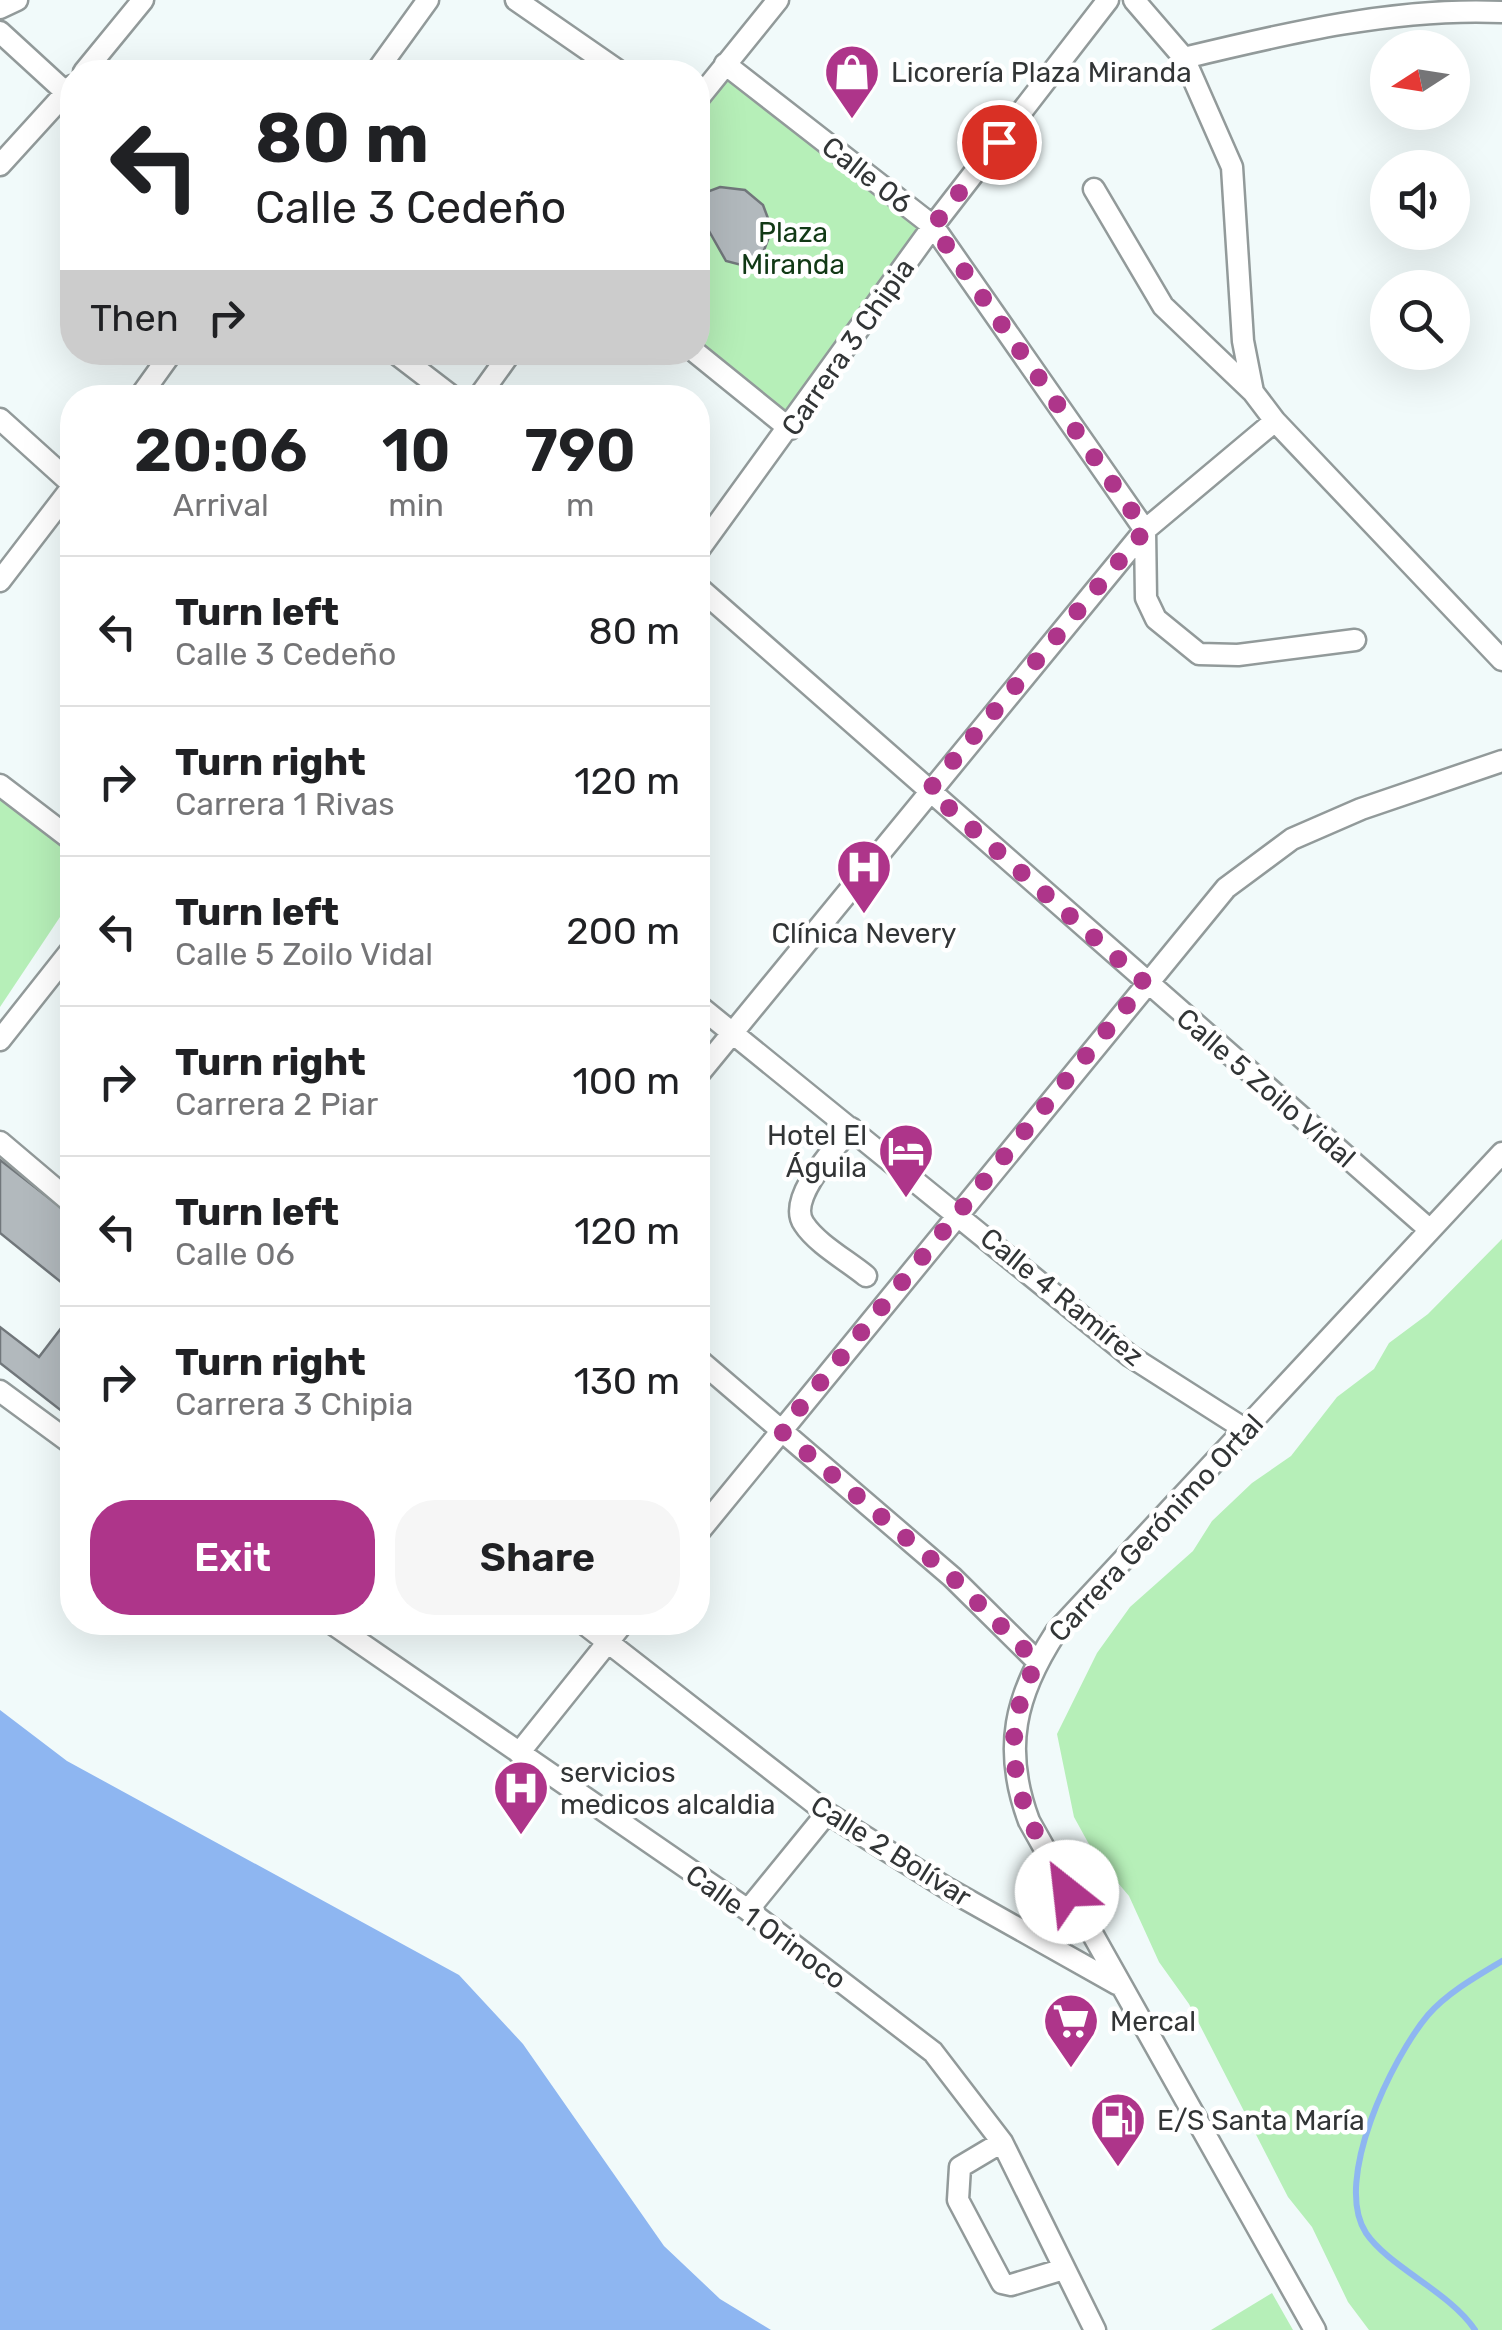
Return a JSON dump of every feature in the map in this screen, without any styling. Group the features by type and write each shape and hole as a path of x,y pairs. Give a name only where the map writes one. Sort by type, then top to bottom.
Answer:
{"street":[{"path":"0,8 17,0"},
{"path":"94,60 143,0"},
{"path":"385,60 428,0"},
{"path":"516,0 603,60"},
{"path":"710,84 778,0"},
{"name":"Carrera 3 Chipia","path":"710,535 933,226 1108,0"},
{"path":"1134,0 1184,58 1232,167 1237,286 1253,392"},
{"path":"1184,58 1446,5 1502,12"},
{"path":"0,32 60,83"},
{"name":"Calle 06","path":"725,64 933,226 1145,530"},
{"path":"0,166 60,103"},
{"path":"1094,189 1162,306 1253,392 1275,421 1502,660"},
{"path":"411,365 437,385"},
{"path":"710,365 790,429"},
{"path":"0,419 60,475"},
{"path":"710,1060 1145,530 1275,421"},
{"path":"0,581 60,502"},
{"path":"1145,530 1146,598 1156,619 1200,654 1238,656 1354,640"},
{"name":"Calle 5 Zoilo Vidal","path":"710,598 1430,1230"},
{"path":"710,1518 1226,888 1292,839 1362,809 1502,761"},
{"path":"0,785 60,831"},
{"path":"0,1040 60,964"},
{"name":"Calle 4 Ramírez","path":"710,1015 958,1212 1130,1356 1246,1430"},
{"path":"850,1128 803,1192 799,1207 803,1224 866,1276"},
{"path":"0,1142 60,1193"},
{"name":"Carrera Gerónimo Ortal","path":"1315,2330 1050,1861 1020,1797 1013,1760 1015,1719 1037,1662 1056,1632 1502,1152"},
{"path":"710,1369 952,1577 1037,1662"},
{"path":"0,1392 60,1431"},
{"name":"Calle 1 Orinoco","path":"349,1635 748,1910 933,2052 1002,2142 1096,2330"},
{"name":"Calle 2 Bolívar","path":"597,1635 827,1813 948,1889 1119,1986"},
{"path":"518,1753 613,1635"},
{"path":"748,1910 827,1813"},
{"path":"1002,2142 960,2167 958,2200 1002,2283 1012,2285 1064,2270"}],"green space":[{"name":"Plaza Miranda","path":"727,74 923,227 789,420 710,356 710,97"},
{"path":"0,780 60,832 60,917 0,1007"},
{"path":"1502,1239 1502,2330 1369,2330 1348,2302 1312,2227 1288,2197 1189,2004 1159,1962 1129,1896 1096,1857 1074,1817 1057,1734 1097,1653 1130,1607 1193,1551 1212,1521 1252,1483 1291,1456 1337,1397 1374,1369 1389,1343 1428,1314"},
{"path":"1272,2293 1293,2330 1211,2330"}],"water":[{"path":"0,1710 67,1761 459,1975 523,2044 664,2246 720,2299 771,2330 0,2330"}],"building":[{"path":"720,187 745,190 763,205 772,229 757,269 726,261 710,233 710,191"},
{"path":"0,1160 60,1207 60,1281 0,1233"},
{"path":"0,1327 39,1357 60,1330 60,1410 0,1363"}],"waterway":[{"path":"1475,2330 1451,2304 1389,2257 1366,2233 1357,2210 1356,2183 1371,2121 1398,2060 1414,2035 1444,1999 1502,1961"}],"place":[{"name":"Licorería Plaza Miranda","path":"852,121"},
{"name":"Clínica Nevery","path":"864,916"},
{"name":"Hotel El Águila","path":"906,1200"},
{"name":"servicios medicos alcaldia","path":"521,1837"},
{"name":"Mercal","path":"1071,2070"},
{"name":"E/S Santa María","path":"1118,2169"}],"route":[{"path":"999,142 933,226 1145,530 929,790 1145,983 781,1431 952,1577 1037,1662 1020,1698 1013,1760 1029,1821 1067,1892"}]}
